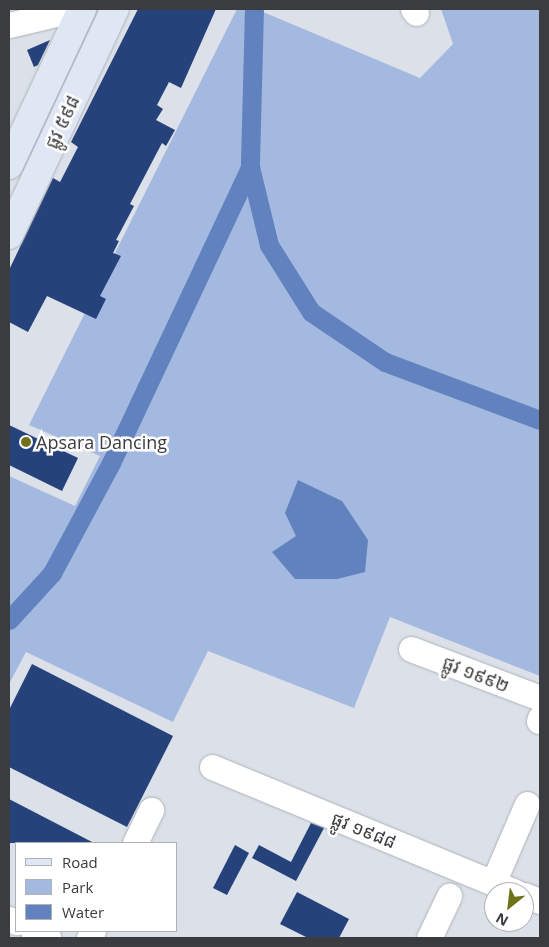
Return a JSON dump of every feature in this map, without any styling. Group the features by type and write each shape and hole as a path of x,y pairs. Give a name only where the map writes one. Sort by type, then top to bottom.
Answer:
{"main road":[{"name":"ផ្លូវ ៥៩៨","path":"9,165 83,9"},
{"name":"ផ្លូវ ៥៩៨","path":"9,235 112,15"}],"street":[{"path":"9,25 78,9"},
{"path":"83,9 112,15"},
{"name":"ផ្លូវ ១៩៩២","path":"411,649 540,712"},
{"name":"ផ្លូវ ១៩៨៨","path":"212,767 490,882"},
{"path":"506,882 527,804"},
{"path":"135,842 151,810"},
{"path":"429,938 449,896"},
{"path":"35,932 48,938"}],"green space":[{"path":"237,9 256,9 420,78 453,44 441,9 540,9 540,676 390,617 354,708 208,651 173,722 26,652 9,684 9,476 75,506 100,456 29,425"}],"water":[{"path":"298,480 342,501 368,540 365,572 337,579 295,579 272,552 296,536 285,513"}],"building":[{"path":"138,9 216,9 181,88 169,82 157,105 163,109 156,120 175,130 166,146 162,143 130,204 134,206 116,240 119,241 113,253 121,256 100,296 106,299 96,319 47,296 28,332 9,322 9,270 53,178 60,182 78,147 71,142"},
{"path":"50,40 38,65 34,67 27,50"},
{"name":"Apsara Dancing","path":"9,425 78,458 62,491 9,465"},
{"path":"32,664 173,736 127,827 9,767 9,710"},
{"path":"9,799 92,842 15,842 9,843"},
{"path":"311,823 324,828 296,881 252,858 259,845 291,862"},
{"path":"235,845 249,853 227,895 213,888"},
{"path":"297,892 349,919 339,938 308,938 280,924"}],"waterway":[{"path":"254,9 250,167 269,245 311,312 385,362 540,420"},
{"path":"9,620 52,573 111,463 250,167"}],"place":[{"name":"Apsara Dancing","path":"26,442"}]}
